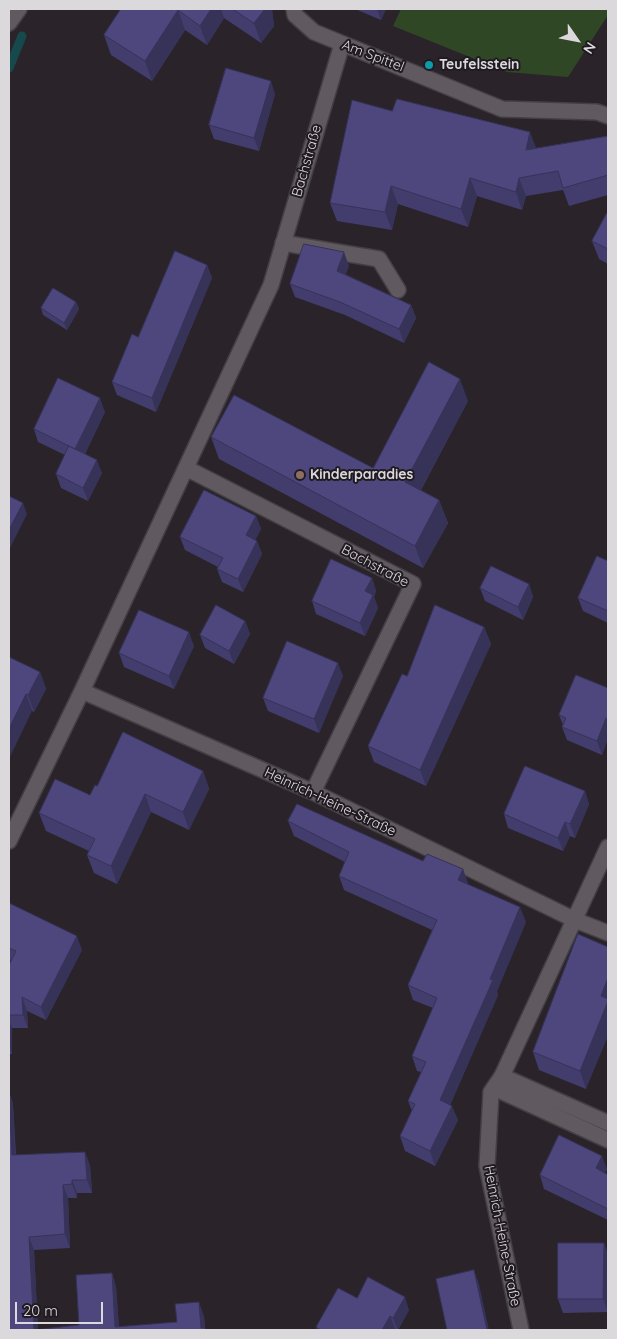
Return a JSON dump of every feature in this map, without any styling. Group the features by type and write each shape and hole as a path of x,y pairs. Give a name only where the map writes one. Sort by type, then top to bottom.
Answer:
{"street":[{"path":"9,23 19,9"},
{"name":"Am Spittel","path":"294,9 295,15 314,32 370,53 502,109 597,112 608,116"},
{"name":"Bachstraße","path":"9,841 82,691 271,285 342,44"},
{"path":"283,243 379,259 398,290"},
{"name":"Bachstraße","path":"186,468 413,584 312,792"},
{"name":"Heinrich-Heine-Straße","path":"82,691 312,792 575,920"},
{"name":"Heinrich-Heine-Straße","path":"520,1330 487,1166 492,1092 608,847"},
{"path":"575,920 608,933"},
{"path":"498,1082 608,1123"},
{"path":"498,1082 608,1140"}],"green space":[{"path":"401,9 608,9 608,15 568,77 507,72 393,26"}],"building":[{"path":"121,9 211,9 200,26 178,10 145,61 104,35"},
{"path":"233,9 265,9 254,23"},
{"path":"226,68 271,81 254,138 209,125"},
{"path":"397,99 530,132 526,150 608,136 608,175 563,188 558,171 519,178 516,192 470,178 461,209 391,186 385,212 330,203 352,100 392,111"},
{"path":"608,211 608,249 592,241"},
{"path":"304,244 344,252 337,271 411,305 399,329 340,302 290,284"},
{"path":"175,251 207,265 152,398 112,382 132,334 138,337"},
{"path":"53,288 76,302 64,323 41,308"},
{"name":"Kinderparadies","path":"429,362 460,379 405,482 439,500 415,546 211,437 234,395 373,468"},
{"path":"58,378 100,398 75,449 34,429"},
{"path":"69,446 97,460 83,488 56,474"},
{"path":"204,490 256,516 246,535 257,541 238,579 217,569 223,558 180,537"},
{"path":"9,496 23,503 9,530"},
{"path":"597,556 608,561 608,611 578,598"},
{"path":"331,559 372,578 365,591 373,595 360,623 312,601"},
{"path":"491,566 529,584 518,607 480,588"},
{"path":"216,605 245,621 229,651 200,635"},
{"path":"435,605 484,627 420,770 368,746 402,674 407,676"},
{"path":"139,610 189,632 169,676 119,653"},
{"path":"287,641 338,663 314,719 263,698"},
{"path":"9,657 40,672 28,695 26,694 9,729"},
{"path":"576,675 608,688 608,719 606,718 597,741 562,727 566,718 559,715"},
{"path":"123,732 203,771 183,812 145,794 111,866 87,855 95,839 39,813 55,779 90,795 95,785 97,786"},
{"path":"525,766 585,791 570,824 565,822 558,838 504,814"},
{"path":"297,804 423,861 427,854 463,869 458,880 520,907 490,979 493,980 440,1100 452,1106 430,1151 400,1136 415,1104 408,1101 426,1062 412,1056 437,998 408,985 437,920 339,876 349,852 288,821"},
{"path":"9,903 77,936 41,1007 22,997 23,1015 9,1015 9,965 16,951 9,948"},
{"path":"578,934 608,947 608,978 601,996 608,999 608,1001 580,1071 533,1052"},
{"path":"9,1098 12,1155 85,1152 87,1180 72,1180 72,1184 63,1185 65,1234 29,1237 34,1330 9,1330"},
{"path":"559,1135 602,1156 596,1168 608,1175 608,1209 540,1175"},
{"path":"558,1243 604,1243 603,1299 558,1299"},
{"path":"474,1270 487,1330 447,1330 436,1279"},
{"path":"112,1273 115,1327 177,1322 175,1304 199,1302 201,1328 205,1328 205,1330 34,1330 79,1325 76,1275"},
{"path":"368,1277 405,1297 393,1318 390,1316 382,1330 321,1330 316,1327 338,1288 357,1298"}],"waterway":[{"path":"9,68 22,36"}],"place":[{"name":"Teufelsstein","path":"429,65"},
{"name":"Kinderparadies","path":"300,475"}]}
